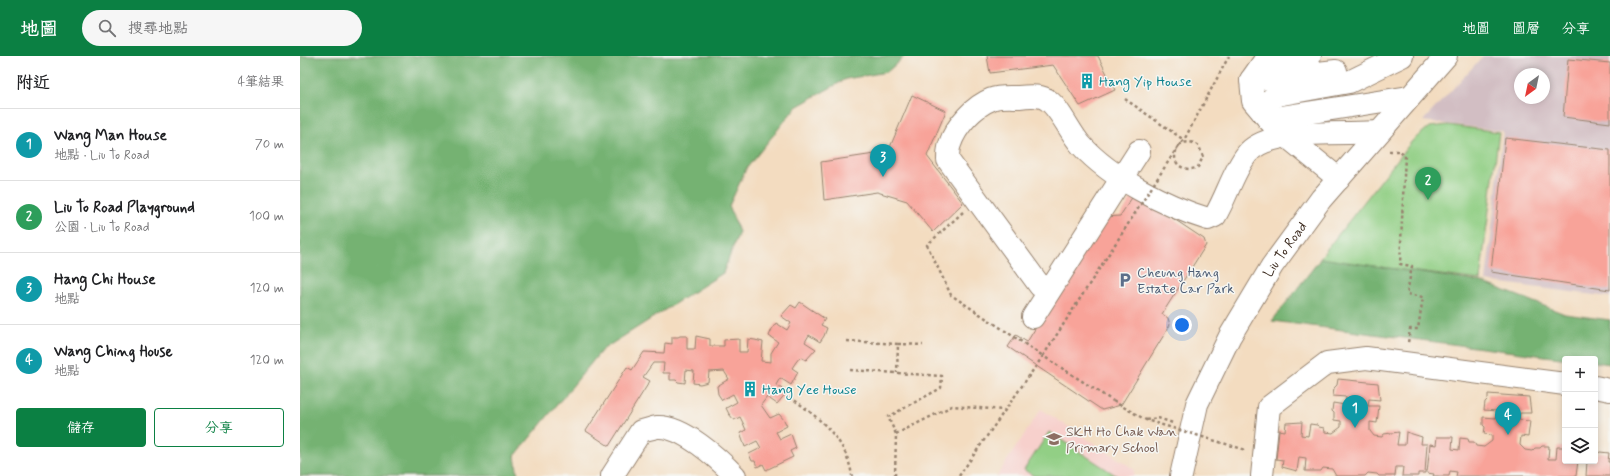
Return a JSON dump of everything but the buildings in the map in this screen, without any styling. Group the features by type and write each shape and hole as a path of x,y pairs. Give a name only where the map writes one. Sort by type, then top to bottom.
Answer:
{"street":[{"path":"1310,56 1265,60 1251,80 1252,101 1285,135 1339,179"},
{"name":"Liu To Road","path":"1181,476 1197,404 1230,336 1272,266 1339,179 1385,138 1410,97 1446,56"},
{"path":"1251,80 1396,59"},
{"path":"1266,116 1267,102 1277,95 1349,82 1396,59"},
{"path":"1049,292 1040,286 948,160 950,144 961,124 976,108 993,98 1032,96 1046,99 1056,109 1076,140 1095,160 1121,179 1178,208 1208,219 1215,216 1247,154 1256,145 1285,135 1385,138"},
{"path":"1266,116 1410,97"},
{"path":"1033,317 1139,151"},
{"path":"1262,476 1269,407 1327,364 1366,358 1562,384"},
{"path":"1598,388 1610,390"},
{"path":"612,476 642,432 657,427 670,430 690,438 718,459 735,476"}],"path":[{"path":"959,476 1043,356 1179,145 1187,142 1199,146 1203,157 1198,167 1190,170 1185,169 1177,163 1175,151 1177,148 1184,140 1229,56"},
{"path":"1125,99 1184,140"},
{"path":"1385,138 1387,150 1400,151 1405,155 1400,264 1412,266 1407,294 1423,297 1418,330 1410,328"},
{"path":"977,200 928,245 951,295 1043,356 1146,420 1246,450"},
{"path":"847,341 923,345"},
{"path":"897,373 898,344"},
{"path":"850,370 942,376 941,388 888,417 896,434 895,476"},
{"path":"790,397 816,416 834,435 850,461 852,476"},
{"path":"896,434 952,406 1005,410"},
{"path":"1146,420 1158,418 1177,424"},
{"path":"1203,439 1205,432"}],"shaded area":[{"path":"1483,56 1610,56 1610,297 1486,281 1503,131 1423,121"},
{"name":"SKH Ho Chak Wan Primary School","path":"1041,409 1134,469 1134,476 997,476"}],"green space":[{"path":"300,56 905,56 887,72 846,79 796,107 746,169 729,206 739,232 723,273 602,350 515,456 518,476 300,476"},
{"path":"1448,125 1499,132 1480,280 1319,259 1412,141 1429,127"},
{"path":"1321,258 1482,282 1565,314 1610,320 1610,364 1598,362 1598,356 1562,356 1562,358 1272,321"},
{"path":"1049,432 1117,476 1034,476 1024,470"}],"place":[{"name":"Hang Yip House","path":"1087,81"},
{"name":"Hang Chi House","path":"883,177"},
{"name":"Liu To Road Playground","path":"1428,200"},
{"name":"Cheung Hang Estate Car Park","path":"1125,280"},
{"name":"Hang Yee House","path":"750,389"},
{"name":"Wang Man House","path":"1355,428"},
{"name":"Wang Ching House","path":"1508,435"},
{"name":"SKH Ho Chak Wan Primary School","path":"1054,439"}]}
